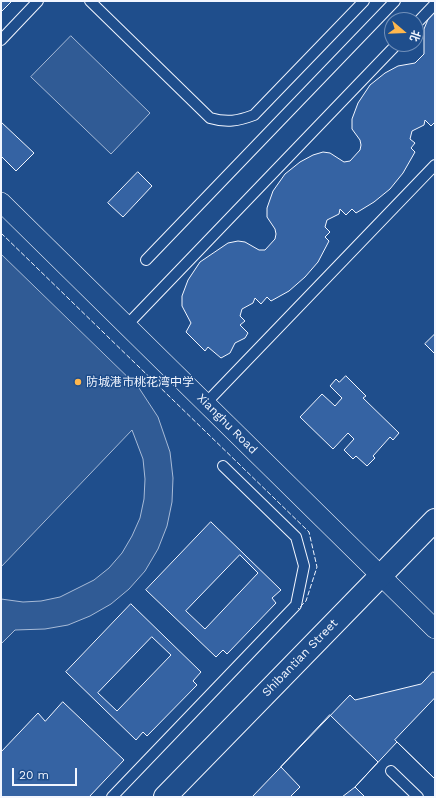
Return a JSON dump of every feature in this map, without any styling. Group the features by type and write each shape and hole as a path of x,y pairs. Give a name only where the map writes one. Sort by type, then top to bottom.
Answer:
{"street":[{"name":"Xianghu Road","path":"1,202 435,629"},
{"name":"Shibantian Street","path":"165,797 435,520"}],"lane":[{"path":"1,40 38,1"},
{"path":"90,1 210,118 224,122 239,121 254,115 364,1"},
{"path":"146,260 395,1"},
{"path":"424,16 435,4"},
{"path":"126,325 389,52"},
{"path":"206,403 435,165"},
{"path":"112,797 296,605 304,566 296,537 223,466"},
{"path":"391,771 418,797"}],"shaded area":[{"path":"71,36 150,113 111,154 31,77"},
{"path":"1,254 139,388 158,417 170,452 173,478 172,502 167,526 158,549 145,571 129,589 111,604 90,616 68,625 45,629 15,630 1,644 1,599 23,602 41,601 60,597 94,580 109,568 122,553 140,518 144,499 145,479 143,459 132,430 1,567"}],"building":[{"path":"1,1 12,1 1,12"},
{"path":"435,9 435,122 431,126 425,120 424,125 412,131 410,139 415,143 411,148 415,152 403,173 390,189 374,202 356,213 352,209 346,215 340,209 339,214 327,220 325,227 330,232 325,237 329,241 318,262 305,277 289,291 271,301 267,297 261,304 255,298 253,303 242,309 240,316 245,321 240,325 248,333 245,338 235,343 230,353 221,358 208,347 205,351 186,332 191,323 182,306 182,296 188,280 200,262 228,243 238,241 245,242 259,250 265,250 275,239 276,234 275,229 267,217 267,208 273,191 285,174 300,162 313,155 323,152 330,153 344,162 350,161 360,150 361,145 360,140 352,129 352,119 358,103 370,85 385,73 398,66 415,63 424,54 424,29 429,17"},
{"path":"1,122 34,153 16,171 1,156"},
{"path":"138,172 152,186 123,217 108,203"},
{"path":"435,334 435,354 425,344"},
{"path":"346,376 366,396 363,398 399,433 393,440 390,437 373,456 375,458 367,466 356,456 353,459 344,450 354,439 348,433 333,449 300,417 322,394 335,406 342,398 330,386 336,379 339,382"},
{"path":"211,522 281,590 272,598 276,603 227,654 223,650 216,657 146,590","holes":["240,555 258,573 205,629 186,611"]},
{"path":"131,604 201,672 193,681 197,685 147,736 143,732 136,740 66,672","holes":["152,637 171,655 117,711 98,693"]},
{"path":"433,672 435,673 435,779 397,742 355,787 342,797 252,797 350,695 355,700 421,684"},
{"path":"435,698 435,779 395,740"},
{"path":"63,702 124,760 89,797 1,797 1,752 38,713 45,721"},
{"path":"330,715 378,762 355,787 365,797 290,797 300,787 281,767"}],"fence":[{"path":"1,233 309,532 317,567 306,601 298,609"}],"place":[{"name":"防城港市桃花湾中学","path":"78,382"}]}
